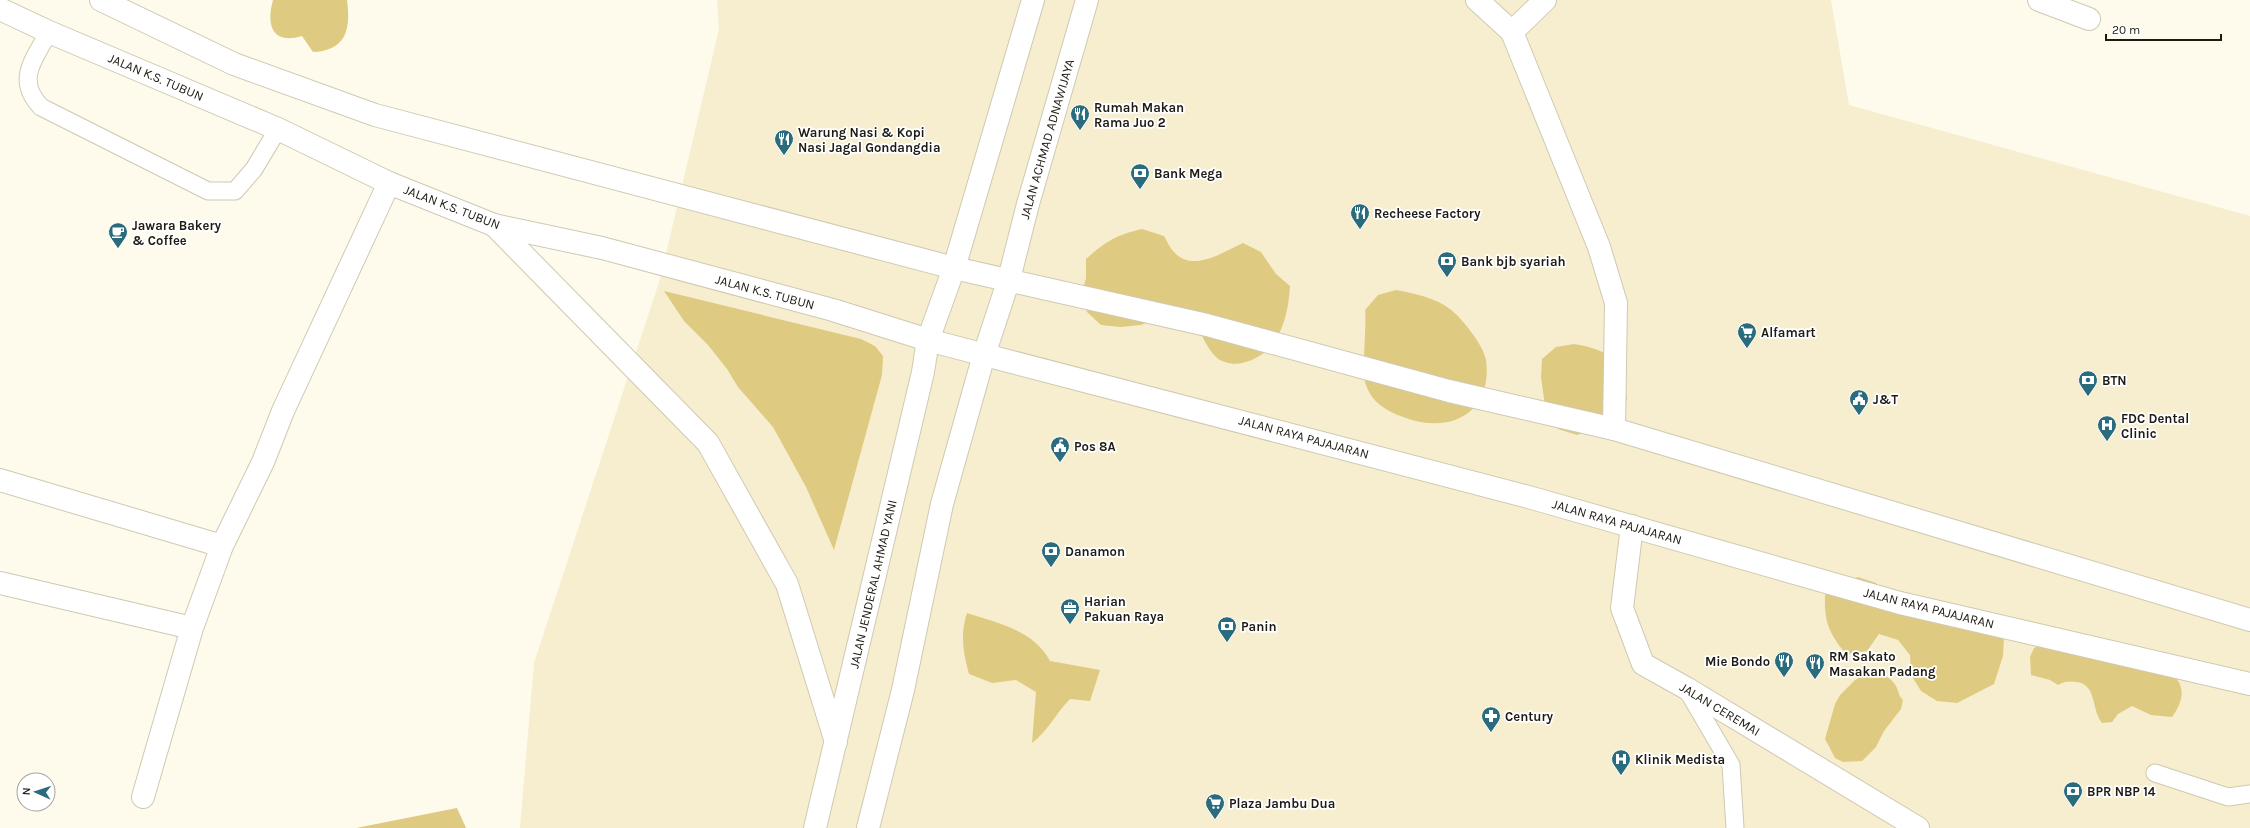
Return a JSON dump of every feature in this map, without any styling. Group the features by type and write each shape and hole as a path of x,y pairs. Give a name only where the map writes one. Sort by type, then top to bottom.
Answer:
{"main road":[{"path":"101,0 234,64 375,115 954,268 1207,324 1449,391 1614,429 2250,620"},
{"path":"954,268 1033,0"},
{"name":"JALAN ACHMAD ADNAWIJAYA","path":"984,355 1009,279 1028,204 1087,0"},
{"path":"1477,0 1512,32 1599,247 1616,303 1614,429"},
{"path":"1512,32 1545,0"},
{"path":"2039,0 2089,19"},
{"name":"JALAN K.S. TUBUN","path":"0,9 49,32 278,129 389,183 494,225 602,248 833,310 928,340 984,355"},
{"path":"143,797 192,628 222,546 263,462 282,411 389,183"},
{"path":"494,225 708,443 787,584 836,743"},
{"name":"JALAN JENDERAL AHMAD YANI","path":"815,828 923,372 928,340 954,268"},
{"path":"868,828 903,690 942,504 984,355"},
{"name":"JALAN RAYA PAJAJARAN","path":"984,355 1316,440 1632,526 1900,602 2250,684"},
{"path":"0,480 222,546"},
{"name":"JALAN CEREMAI","path":"1632,526 1622,608 1643,664 1686,688 1918,828"},
{"path":"0,583 192,628"}],"lane":[{"path":"49,32 29,68 28,86 31,97 41,107 208,191 235,191 254,169 278,129"},
{"path":"1686,688 1731,766 1736,828"},
{"path":"2155,773 2228,797 2250,794"}],"shaded area":[{"path":"273,0 347,0 348,20 347,29 344,36 339,43 333,47 313,52 302,36 284,38 278,35 271,25 270,17"},
{"path":"717,0 1831,0 1849,105 2250,216 2250,828 520,828 534,663 660,279 719,29"},
{"path":"1142,229 1164,236 1174,252 1182,258 1190,261 1208,259 1243,243 1261,252 1276,274 1290,286 1287,311 1279,334 1272,344 1254,359 1239,364 1232,364 1221,361 1216,357 1205,342 1197,325 1159,318 1141,325 1120,327 1101,325 1087,312 1082,293 1086,278 1086,259 1111,240"},
{"path":"1396,290 1424,296 1450,309 1472,333 1481,347 1486,360 1486,379 1482,394 1475,407 1464,416 1451,421 1436,423 1420,422 1391,412 1381,406 1372,397 1366,385 1364,371 1365,310 1378,295"},
{"path":"664,291 861,339 875,346 883,356 882,375 834,550 806,487 773,427 738,387 727,369 708,345 684,321"},
{"path":"1574,344 1598,350 1613,360 1622,376 1627,400 1597,429 1577,435 1558,429 1546,413 1541,377 1542,359 1556,347"},
{"path":"1858,577 1876,583 1888,599 1939,605 1957,604 1975,612 2004,636 2003,656 1994,684 1957,703 1937,701 1921,691 1911,675 1910,655 1898,640 1879,634 1867,651 1846,654 1835,640 1829,627 1825,613 1825,595 1840,583"},
{"path":"967,613 1002,624 1025,635 1043,650 1050,661 1100,670 1090,701 1070,699 1043,733 1032,743 1036,692 1016,680 992,683 969,674 963,644"},
{"path":"2041,645 2171,673 2176,678 2181,689 2182,694 2179,706 2172,717 2151,715 2132,706 2118,714 2112,722 2102,723 2096,711 2091,693 2083,684 2069,681 2058,685 2050,680 2031,675 2030,657 2034,648"},
{"path":"1873,670 1886,676 1894,683 1903,700 1901,709 1884,731 1876,747 1862,761 1843,762 1835,758 1825,739 1835,704 1840,695 1855,680"},
{"path":"457,808 466,828 356,828"}],"place":[{"name":"Rumah Makan Rama Juo 2","path":"1080,131"},
{"name":"Warung Nasi & Kopi Nasi Jagal Gondangdia","path":"784,156"},
{"name":"Bank Mega","path":"1140,190"},
{"name":"Recheese Factory","path":"1360,230"},
{"name":"Jawara Bakery & Coffee","path":"118,249"},
{"name":"Bank bjb syariah","path":"1447,278"},
{"name":"Alfamart","path":"1747,349"},
{"name":"BTN","path":"2088,397"},
{"name":"J&T","path":"1859,416"},
{"name":"FDC Dental Clinic","path":"2107,442"},
{"name":"Pos 8A","path":"1060,463"},
{"name":"Danamon","path":"1051,568"},
{"name":"Harian Pakuan Raya","path":"1070,625"},
{"name":"Panin","path":"1227,643"},
{"name":"Mie Bondo","path":"1784,678"},
{"name":"RM Sakato Masakan Padang","path":"1815,680"},
{"name":"Century","path":"1491,733"},
{"name":"Klinik Medista","path":"1621,776"},
{"name":"BPR NBP 14","path":"2073,808"},
{"name":"Plaza Jambu Dua","path":"1215,820"}]}
